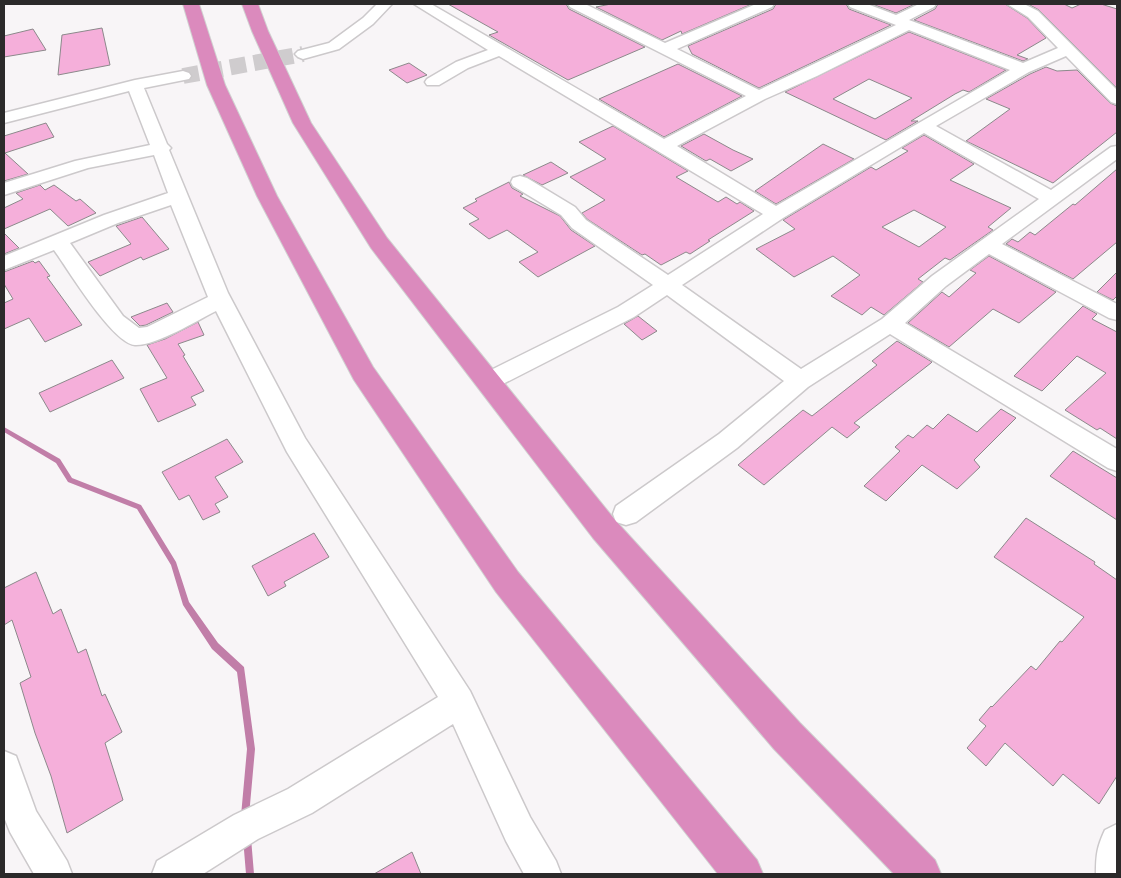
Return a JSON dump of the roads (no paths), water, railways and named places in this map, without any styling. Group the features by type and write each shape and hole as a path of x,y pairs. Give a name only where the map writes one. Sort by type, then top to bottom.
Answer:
{"highway":[{"path":"191,4 216,85 267,196 363,372 507,582 743,874"},
{"path":"250,4 260,31 308,131 379,244 604,529 787,736 921,874"}],"street":[{"path":"303,54 334,46 368,21 385,4"},
{"path":"421,4 664,146 776,214"},
{"path":"576,4 758,96"},
{"path":"665,49 767,4"},
{"path":"855,4 1022,69"},
{"path":"664,146 758,96 810,73 903,22 929,4"},
{"path":"1014,4 1033,14 1117,99"},
{"path":"489,381 626,312 776,214 1022,69 1068,49"},
{"path":"434,82 462,65 499,51"},
{"path":"4,118 135,85 182,76"},
{"path":"135,85 162,148 184,212 221,300 296,445 459,702 518,830 543,874"},
{"path":"924,126 1052,198"},
{"path":"4,189 72,166 134,152 162,148"},
{"path":"626,514 728,441 800,381 890,324 939,281 1117,151"},
{"path":"520,182 568,211 579,224 608,245 619,250 800,381"},
{"path":"4,263 59,242 140,207 176,197 184,212"},
{"path":"59,242 115,321 135,337 153,333 221,300"},
{"path":"988,245 1117,312"},
{"path":"890,324 1117,461"},
{"path":"170,874 246,827 300,801 459,702"},
{"path":"4,768 22,820 54,874"},
{"path":"1114,874 1114,849 1117,842"}],"waterway":[{"path":"4,429 58,461 70,480 139,507 174,564 186,603 215,646 241,670 251,749 245,816"},
{"path":"247,838 250,874"}],"tunnel":[{"path":"183,76 303,54"}]}
